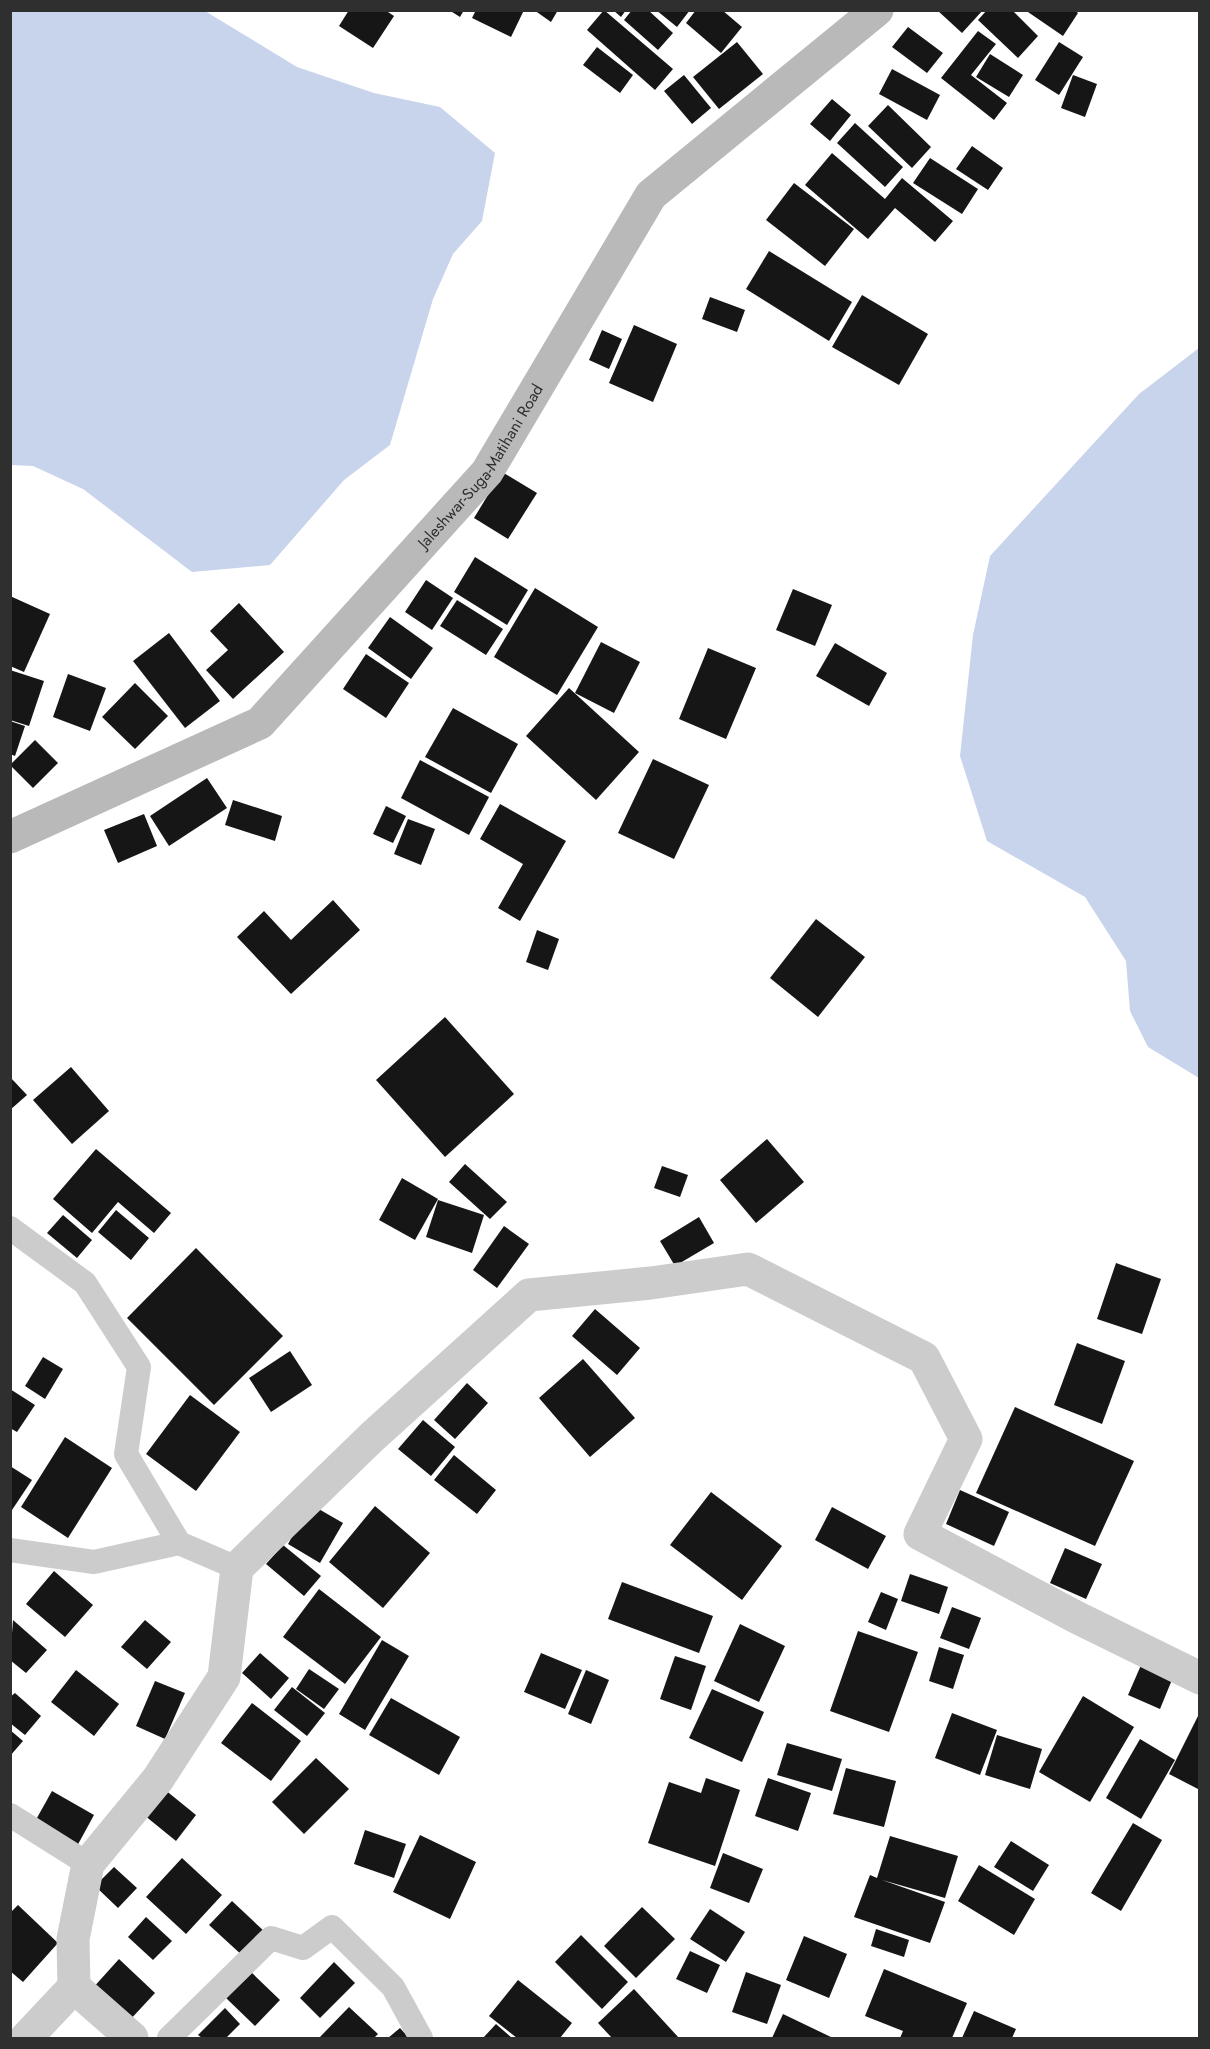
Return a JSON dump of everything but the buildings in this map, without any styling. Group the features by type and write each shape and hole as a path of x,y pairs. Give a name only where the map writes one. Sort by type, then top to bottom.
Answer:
{"main road":[{"name":"Jaleshwar-Suga-Matihani Road","path":"10,837 260,723 487,472 651,195 877,10"}],"street":[{"path":"26,2038 74,1987 73,1938 88,1864 158,1779 224,1677 237,1568 372,1437 529,1295 651,1283 748,1269 924,1358 966,1439 920,1534 1076,1617 1200,1678"},
{"path":"74,1987 132,2038"}],"lane":[{"path":"10,1228 85,1283 139,1367 126,1454 179,1543 237,1568"},
{"path":"10,1550 94,1562 179,1543"},
{"path":"10,1815 88,1864"},
{"path":"169,2038 271,1938 303,1948 332,1927 393,1988 421,2038"}],"water":[{"path":"10,11 205,11 297,67 374,93 440,107 495,153 482,221 453,254 433,299 390,445 344,480 270,565 192,572 83,489 33,466 11,465"},
{"path":"1199,348 1199,1078 1148,1047 1130,1011 1126,961 1085,897 987,841 960,756 973,635 990,556 1139,394"}]}
